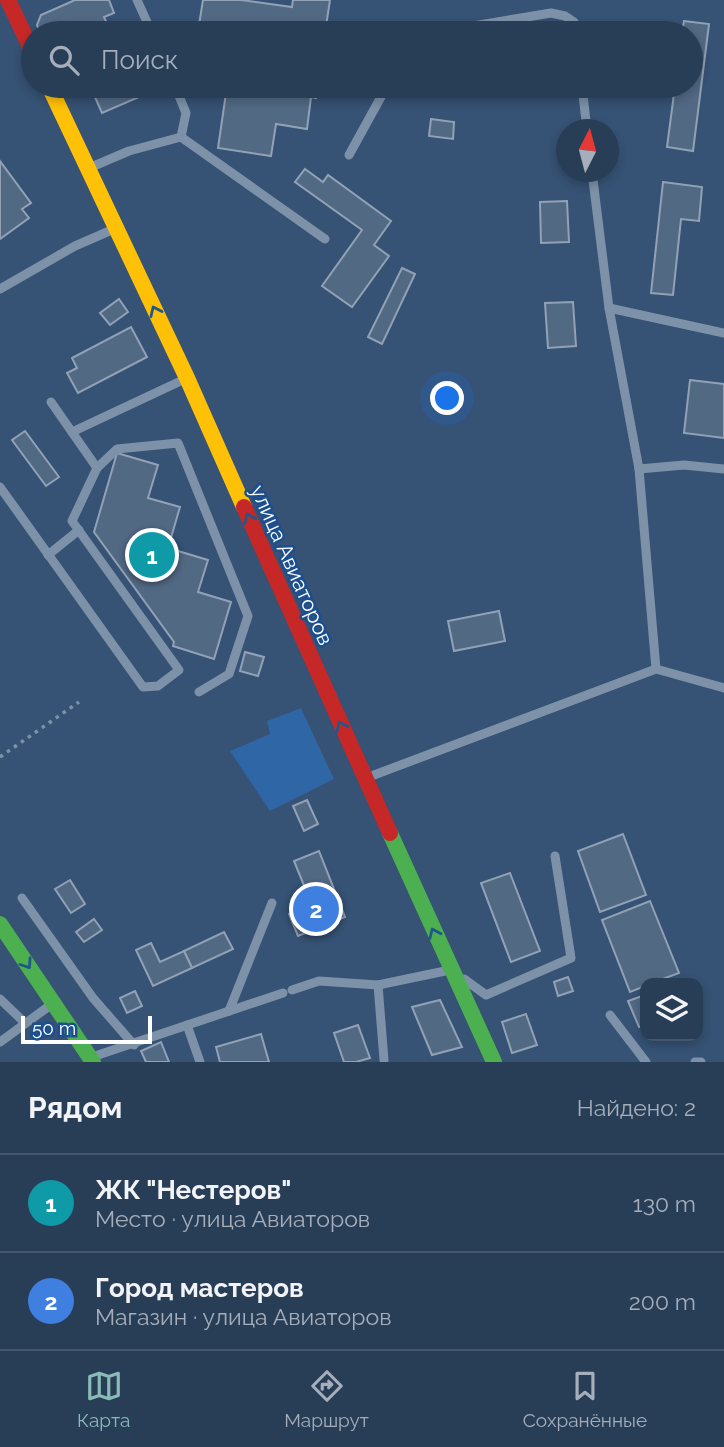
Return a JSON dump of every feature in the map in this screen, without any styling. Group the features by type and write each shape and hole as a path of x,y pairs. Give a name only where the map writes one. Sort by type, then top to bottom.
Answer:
{"main road":[{"path":"8,0 21,28"},
{"name":"улица Авиаторов","path":"55,98 187,378 494,1062"},
{"path":"0,925 91,1060"}],"lane":[{"path":"137,0 147,21"},
{"path":"503,21 551,13 572,21"},
{"path":"180,98 186,113 181,136"},
{"path":"349,155 380,98"},
{"path":"583,98 586,119"},
{"path":"88,169 129,151 181,136"},
{"path":"181,136 325,239"},
{"path":"593,182 609,308 639,469 656,669"},
{"path":"0,289 75,246 116,228"},
{"path":"609,308 724,333"},
{"path":"72,432 187,378"},
{"path":"51,402 97,468"},
{"path":"0,487 143,687 158,686 179,670 72,521 97,468 117,449 178,443 248,616 229,674 198,692"},
{"path":"639,469 684,464 724,469"},
{"path":"48,555 79,530"},
{"path":"365,779 656,669 724,688"},
{"path":"91,1060 319,981 378,985 451,970 486,995 571,958 555,856"},
{"path":"22,898 93,998 134,1045"},
{"path":"229,1011 272,903"},
{"path":"378,985 384,1060"},
{"path":"0,999 25,1023"},
{"path":"0,1042 54,1003"},
{"path":"610,1015 646,1062"},
{"path":"187,1025 200,1062"},
{"path":"695,1062 701,1062"}],"path":[{"path":"0,758 79,702"}],"shaded area":[{"path":"301,708 334,779 270,811 230,751 270,734 267,721"}],"building":[{"path":"75,0 109,0 114,13 104,17 106,21 39,21 41,15"},
{"path":"203,0 241,0 292,7 293,0 330,0 327,21 200,21"},
{"path":"703,23 709,24 703,72"},
{"path":"95,98 137,98 102,113"},
{"path":"225,98 311,98 307,129 276,124 271,156 218,148"},
{"path":"673,98 700,98 693,151 667,147"},
{"path":"431,119 454,122 453,139 429,136"},
{"path":"0,161 31,203 22,209 29,218 0,239"},
{"path":"305,169 323,182 328,175 391,221 374,245 389,256 352,307 322,286 362,230 295,182"},
{"path":"663,182 702,187 699,221 681,219 673,295 651,293"},
{"path":"567,201 569,242 541,243 540,202"},
{"path":"402,268 415,274 382,344 368,337"},
{"path":"119,299 128,312 110,325 100,313"},
{"path":"573,302 576,346 548,348 545,303"},
{"path":"131,327 147,357 78,393 67,373 77,368 72,358"},
{"path":"690,380 724,384 724,438 684,433"},
{"path":"25,431 59,477 46,486 12,440"},
{"path":"117,453 158,465 148,498 180,507 168,548 208,560 198,592 231,602 214,659 173,646 174,642 94,532"},
{"path":"499,611 505,641 454,651 448,621"},
{"path":"245,652 264,657 258,676 240,671"},
{"path":"307,800 318,824 304,831 293,806"},
{"path":"623,834 646,895 600,912 578,851"},
{"path":"319,851 345,917 298,936 289,914 312,905 294,861"},
{"path":"510,873 540,951 511,962 481,883"},
{"path":"70,880 85,904 71,913 55,889"},
{"path":"650,901 679,973 666,978 640,978 640,988 630,992 602,920"},
{"path":"94,919 102,930 84,942 76,932"},
{"path":"224,932 233,949 192,968 184,951"},
{"path":"151,943 160,962 184,951 192,968 153,986 136,950"},
{"path":"568,977 573,991 558,996 554,982"},
{"path":"135,991 142,1006 127,1013 120,998"},
{"path":"640,997 640,1027 639,1027 628,1001"},
{"path":"440,1000 462,1047 432,1055 412,1007"},
{"path":"526,1014 537,1045 512,1053 502,1022"},
{"path":"358,1025 370,1058 344,1062 334,1033"},
{"path":"261,1034 269,1062 220,1062 216,1047"},
{"path":"161,1042 169,1062 146,1062 141,1051"}],"traffic: fast":[{"path":"390,833 494,1062"},
{"path":"0,924 93,1062"}],"traffic: slow":[{"path":"55,98 187,378 244,507"}],"traffic: jam":[{"path":"8,0 21,28"},
{"path":"244,507 390,833"}],"place":[{"name":"ЖК \"Нестеров\"","path":"152,555"},
{"name":"Город мастеров","path":"316,909"}]}
